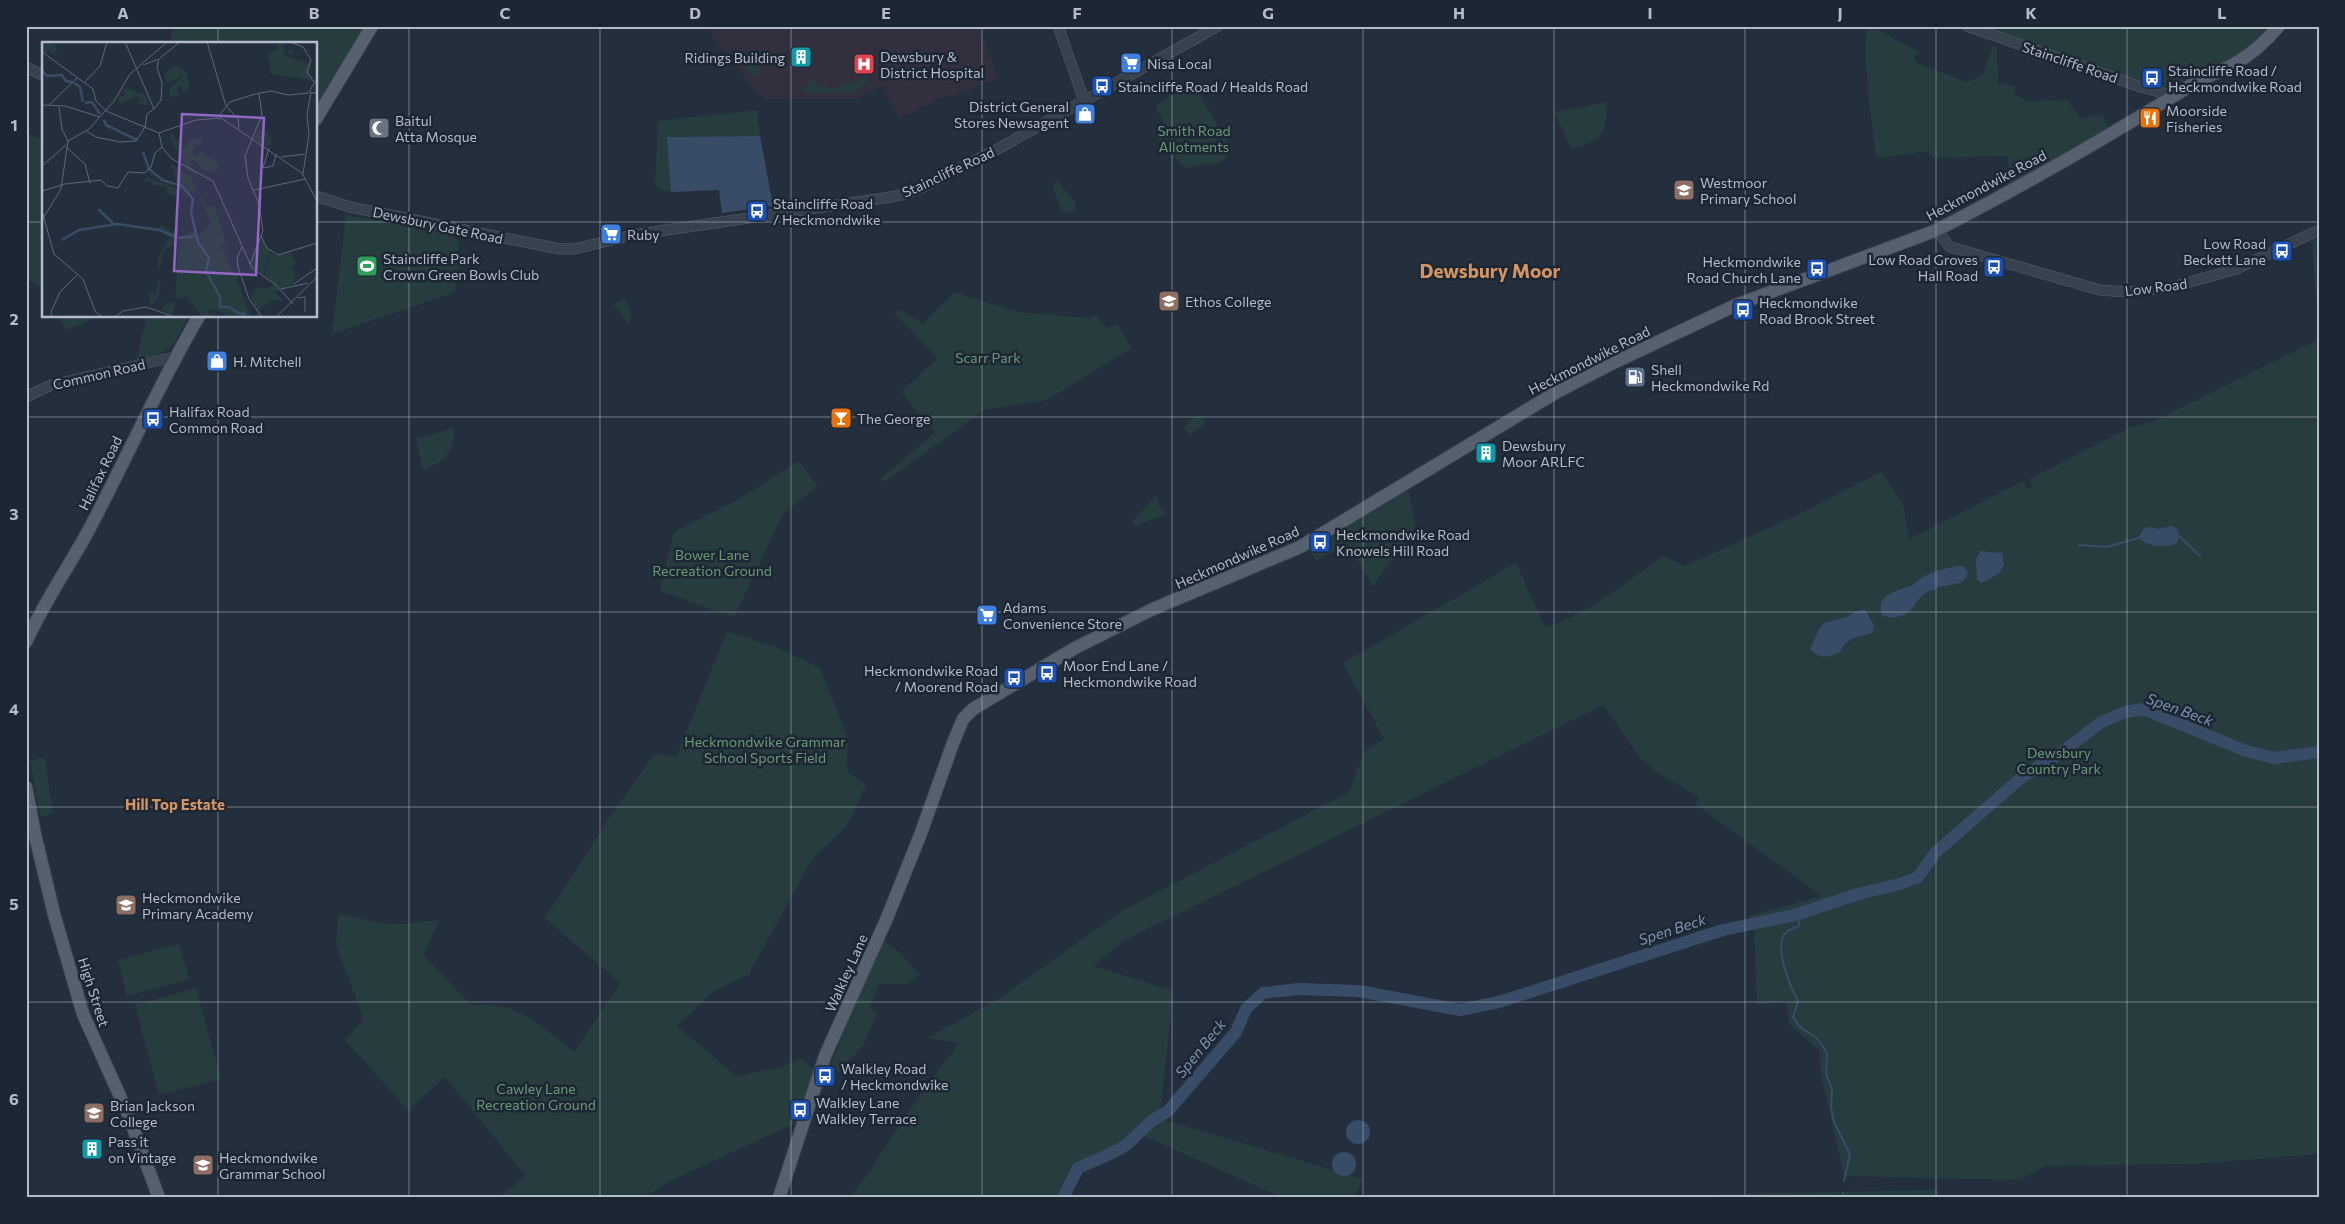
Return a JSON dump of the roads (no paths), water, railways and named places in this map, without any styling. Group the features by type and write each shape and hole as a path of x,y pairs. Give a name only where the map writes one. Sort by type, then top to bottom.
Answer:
{"main road":[{"path":"318,116 372,26"},
{"name":"Heckmondwike Road","path":"946,762 963,719 973,709 1075,648 1153,609 1300,547 1555,393 1613,363 1736,305 1849,261 1937,230 2049,169 2187,87 2237,63 2268,39 2279,26"},
{"name":"Halifax Road","path":"26,642 47,600 85,536 174,358 198,318"},
{"name":"Walkley Lane","path":"779,1198 818,1076 887,918 921,833 946,762"},
{"name":"High Street","path":"26,787 35,835 54,914 83,1014 128,1114 159,1198"}],"street":[{"path":"1058,26 1084,100"},
{"name":"Staincliffe Road","path":"560,249 574,249 633,235 905,194 994,151 1218,26"},
{"name":"Staincliffe Road","path":"1967,26 2135,85 2174,96"},
{"path":"26,67 42,75"},
{"name":"Dewsbury Gate Road","path":"318,197 350,207 560,249"},
{"name":"Low Road","path":"1937,230 1950,247 2100,290 2128,292 2172,287 2236,269 2319,230"},
{"name":"Common Road","path":"26,397 51,385 174,358"}],"water":[{"path":"760,136 773,206 722,213 719,190 671,192 667,137"},
{"path":"2172,526 2177,529 2179,536 2177,543 2172,545 2157,546 2138,538 2144,528 2159,529"},
{"path":"1980,551 2002,553 2004,564 2000,573 1982,583 1977,580 1976,560"},
{"path":"1963,566 1968,573 1966,578 1959,583 1940,587 1925,593 1905,615 1887,617 1882,615 1881,603 1889,594 1912,586 1917,581 1935,572"},
{"path":"1865,609 1874,626 1872,633 1849,640 1840,652 1825,657 1810,650 1818,631 1824,623 1847,617 1854,612"},
{"path":"1358,1120 1367,1123 1370,1132 1367,1141 1358,1144 1349,1141 1346,1132 1349,1123"},
{"path":"1344,1152 1353,1155 1356,1164 1353,1173 1344,1176 1335,1173 1332,1164 1335,1155"}],"waterway":[{"path":"2179,536 2200,556"},
{"path":"2079,545 2107,547 2138,538"},
{"name":"Spen Beck","path":"1063,1198 1078,1168 1122,1148 1150,1123 1167,1112 1236,1032 1246,1009 1263,993 1298,989 1359,991 1460,1010 1499,1002 1723,930 1795,915 1858,894 1900,884 1918,877 1935,853 2022,777 2061,753 2100,723 2125,712 2143,709 2246,751 2275,758 2319,752"},
{"path":"1800,914 1799,926 1786,932 1782,940 1782,958 1787,977 1798,1001 1793,1017 1800,1026 1818,1039 1827,1053 1826,1075 1832,1088 1831,1107 1834,1122 1850,1154 1844,1181"}],"place":[{"name":"Ridings Building","path":"801,57"},
{"name":"Nisa Local","path":"1131,63"},
{"name":"Dewsbury & District Hospital","path":"864,64"},
{"name":"Staincliffe Road / Heckmondwike Road","path":"2152,78"},
{"name":"Staincliffe Road / Healds Road","path":"1102,86"},
{"name":"District General Stores Newsagent","path":"1085,114"},
{"name":"Moorside Fisheries","path":"2150,118"},
{"name":"Baitul Atta Mosque","path":"379,128"},
{"name":"Westmoor Primary School","path":"1684,190"},
{"name":"Staincliffe Road / Heckmondwike","path":"757,211"},
{"name":"Ruby","path":"611,234"},
{"name":"Low Road Beckett Lane","path":"2282,251"},
{"name":"Staincliffe Park Crown Green Bowls Club","path":"367,266"},
{"name":"Low Road Groves Hall Road","path":"1994,267"},
{"name":"Heckmondwike Road Church Lane","path":"1817,269"},
{"name":"Ethos College","path":"1169,301"},
{"name":"Heckmondwike Road Brook Street","path":"1743,310"},
{"name":"H. Mitchell","path":"217,361"},
{"name":"Shell Heckmondwike Rd","path":"1635,377"},
{"name":"The George","path":"841,418"},
{"name":"Halifax Road Common Road","path":"153,419"},
{"name":"Dewsbury Moor ARLFC","path":"1486,453"},
{"name":"Heckmondwike Road Knowels Hill Road","path":"1320,542"},
{"name":"Adams Convenience Store","path":"987,615"},
{"name":"Moor End Lane / Heckmondwike Road","path":"1047,673"},
{"name":"Heckmondwike Road / Moorend Road","path":"1014,678"},
{"name":"Heckmondwike Primary Academy","path":"126,905"},
{"name":"Walkley Road / Heckmondwike","path":"825,1076"},
{"name":"Walkley Lane Walkley Terrace","path":"800,1110"},
{"name":"Brian Jackson College","path":"94,1113"},
{"name":"Pass it on Vintage","path":"92,1149"},
{"name":"Heckmondwike Grammar School","path":"203,1165"}],"district":[{"name":"Dewsbury Moor","path":"1490,270"},
{"name":"Hill Top Estate","path":"175,804"}],"park label":[{"name":"Smith Road Allotments","path":"1194,138"},
{"name":"Scarr Park","path":"988,357"},
{"name":"Bower Lane Recreation Ground","path":"712,562"},
{"name":"Heckmondwike Grammar School Sports Field","path":"765,750"},
{"name":"Dewsbury Country Park","path":"2059,760"},
{"name":"Cawley Lane Recreation Ground","path":"536,1096"}]}
